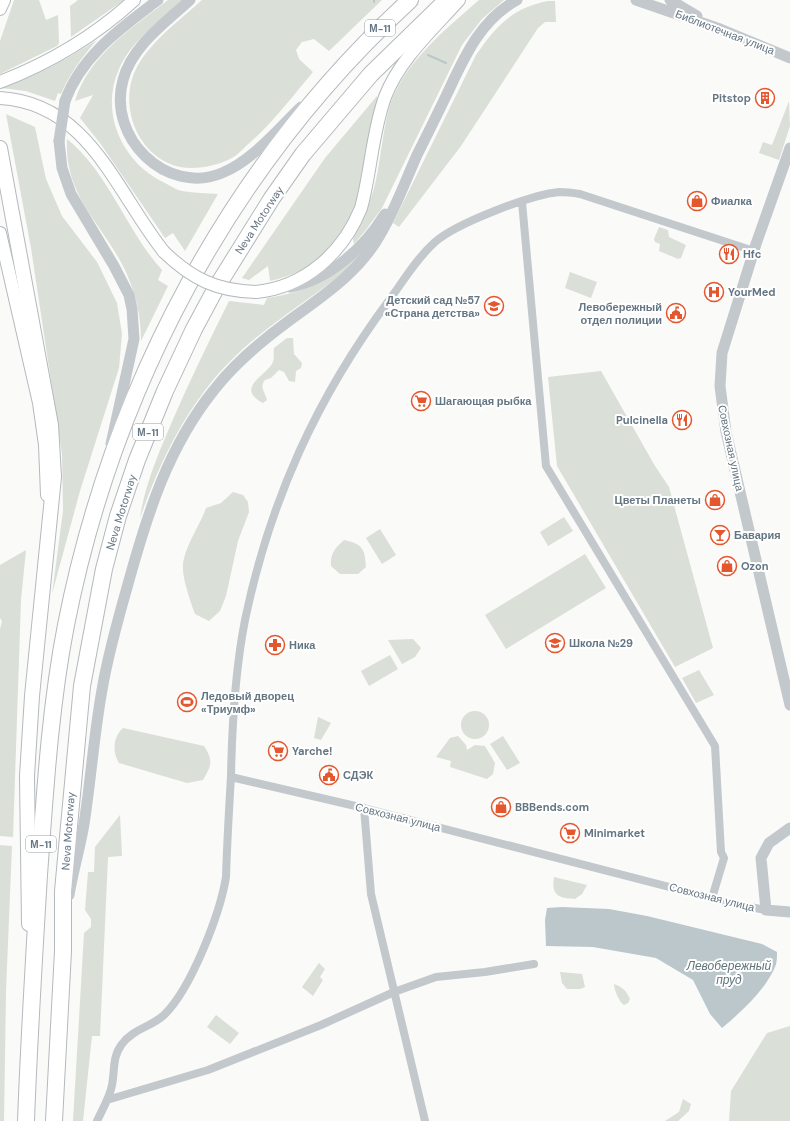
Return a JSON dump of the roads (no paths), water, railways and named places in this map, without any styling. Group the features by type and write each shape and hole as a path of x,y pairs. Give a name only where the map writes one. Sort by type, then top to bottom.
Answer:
{"highway":[{"name":"М-11","path":"26,1121 30,1002 44,797 56,686 66,627 80,563 105,475 123,423 170,318 222,228 282,141 352,57 410,0"},
{"name":"Neva Motorway","path":"54,1121 63,952 63,891 70,801 82,686 104,569 118,516 137,460 162,398 216,288 244,241 303,154 371,74 447,0"},
{"path":"0,148 51,424 54,477 32,696 27,776 30,1002"}],"main road":[{"path":"0,9 4,0"},
{"path":"0,82 77,45 112,19 134,0"},
{"path":"0,98 12,99 49,110 75,128 97,154 149,233 164,252 186,270 208,284 228,290 256,292 274,290 314,271 342,245 356,222 361,208 382,111 391,84 414,51 459,0"},
{"path":"0,233 39,403 46,445 48,527"}],"street":[{"path":"105,475 121,392 134,339 133,315 123,283 72,194 62,168 59,141 65,101 80,70 94,52 121,28 158,0"},
{"path":"190,0 154,33 135,55 122,81 120,97 124,125 138,150 161,168 174,174 191,177 206,177 235,167 267,140 352,57"},
{"path":"63,952 70,892 84,824 102,689 116,626 142,534 154,496 169,461 198,411 228,373 262,341 338,285 362,261 381,234 418,154 479,34 495,15 506,6 517,0"},
{"name":"Библиотечная улица","path":"636,0 720,29 790,58"},
{"path":"670,0 720,29"},
{"name":"Совхозная улица","path":"790,148 754,251 722,353 720,367 721,399 726,432 790,705"},
{"path":"274,290 309,281 332,269 354,251 383,216 418,154"},
{"path":"97,1121 107,1100 112,1084 114,1060 122,1044 136,1030 152,1024 162,1016 183,990 218,914 226,877 233,711 245,621 261,552 279,498 300,446 345,362 379,313 428,248 456,228 522,202 561,192 580,194 754,251"},
{"path":"522,202 546,466 715,746 720,852 724,858 712,898"},
{"name":"Совхозная улица","path":"231,776 364,808 712,898 766,910 790,912"},
{"path":"364,808 371,894 425,1121"},
{"name":"Совхозная улица","path":"766,910 761,858 769,843 790,828"},
{"path":"107,1100 208,1070 321,1025 394,992 436,977 485,972 534,964"}],"water":[{"name":"Левобережный пруд","path":"562,907 609,909 647,916 762,944 777,952 776,964 765,985 744,1008 722,1028 710,1014 693,980 656,958 593,947 546,946 545,920 547,908"}],"waterway":[{"path":"428,55 446,63"}],"place":[{"name":"Pitstop","path":"765,98"},
{"name":"Фиалка","path":"697,201"},
{"name":"Hfc","path":"729,254"},
{"name":"YourMed","path":"714,292"},
{"name":"Детский сад №57 «Страна детства»","path":"494,306"},
{"name":"Левобережный отдел полиции","path":"676,313"},
{"name":"Шагающая рыбка","path":"421,401"},
{"name":"Pulcinella","path":"682,420"},
{"name":"Цветы Планеты","path":"715,500"},
{"name":"Бавария","path":"720,535"},
{"name":"Ozon","path":"727,566"},
{"name":"Школа №29","path":"555,643"},
{"name":"Ника","path":"275,645"},
{"name":"Ледовый дворец «Триумф»","path":"187,702"},
{"name":"Yarche!","path":"278,751"},
{"name":"СДЭК","path":"329,775"},
{"name":"BBBends.com","path":"501,807"},
{"name":"Minimarket","path":"570,833"}]}
